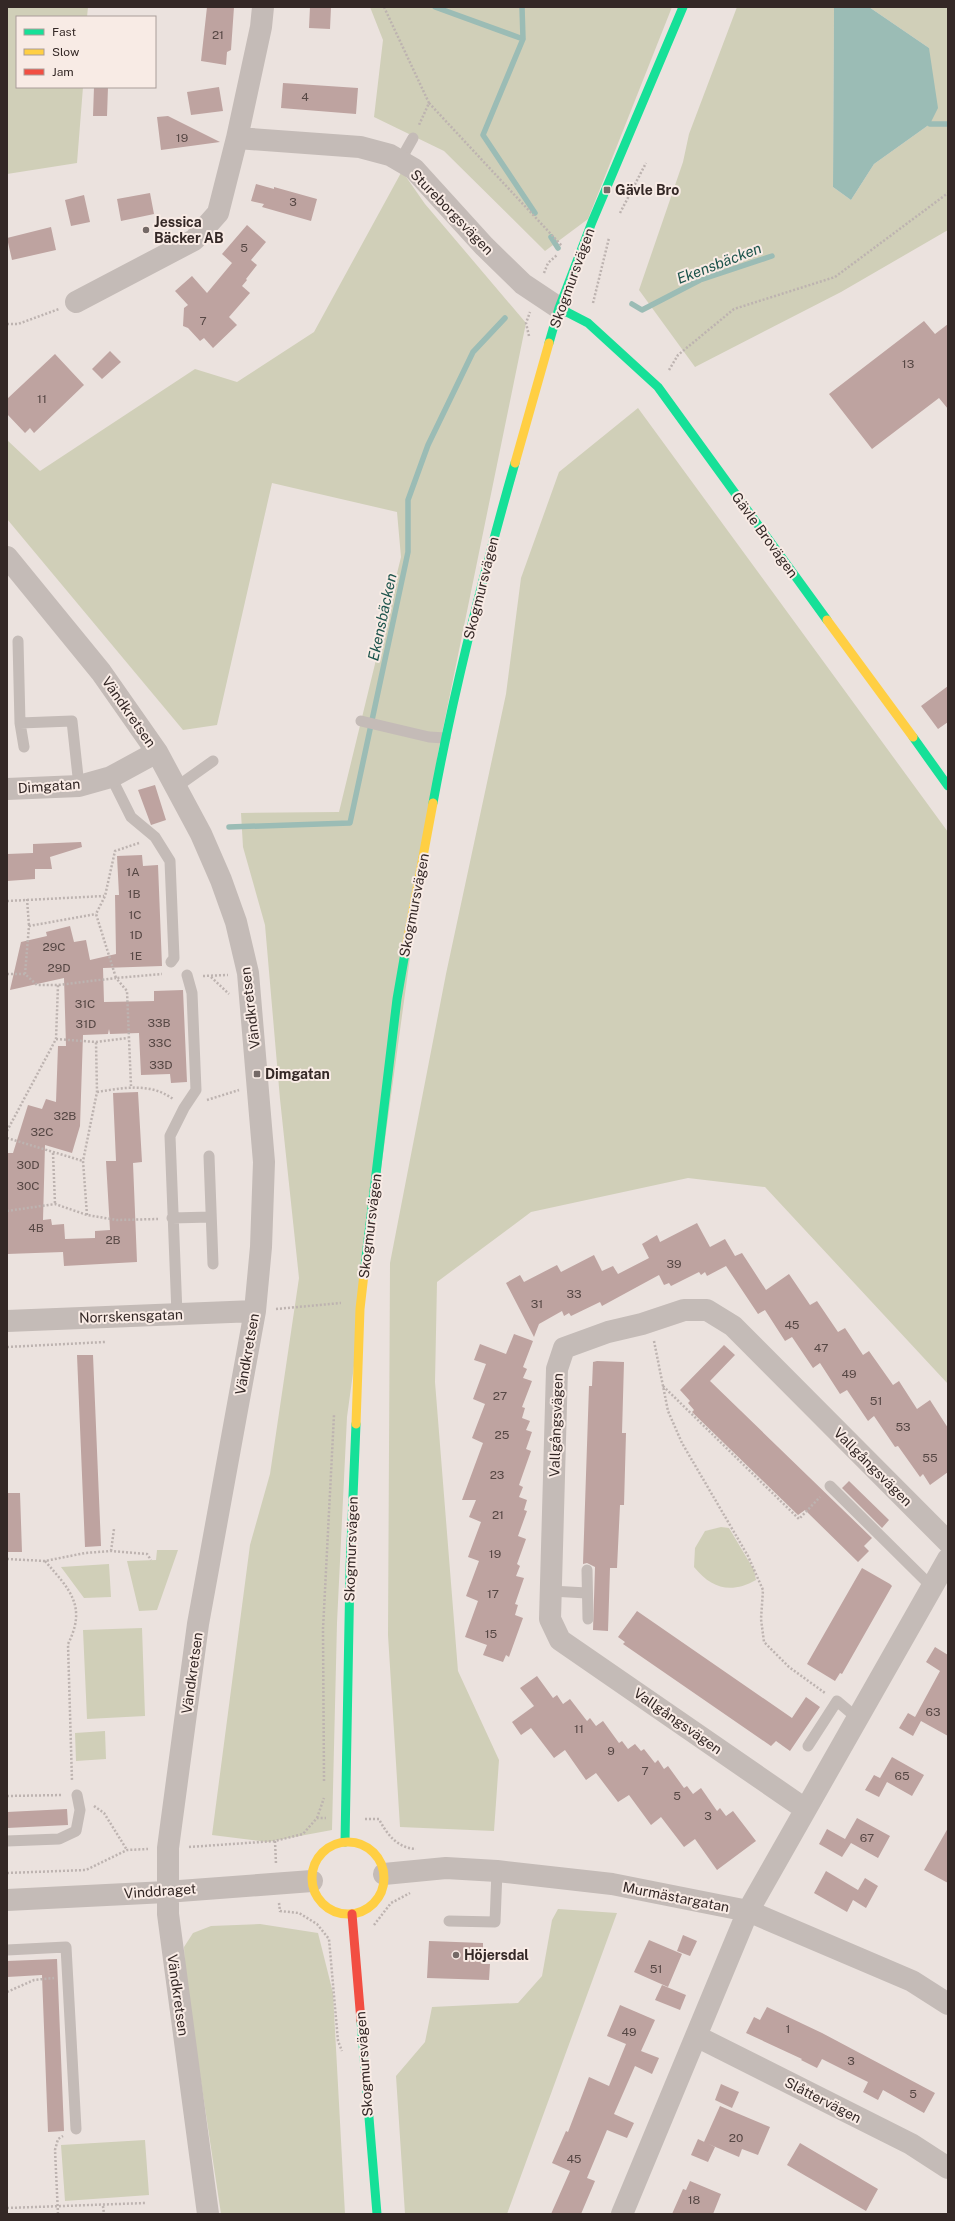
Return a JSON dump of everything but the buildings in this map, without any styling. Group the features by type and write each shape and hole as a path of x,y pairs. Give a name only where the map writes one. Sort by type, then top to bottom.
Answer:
{"street":[{"path":"76,302 194,240 218,213 237,138 261,27 263,7"},
{"name":"Skogmursvägen","path":"345,1842 350,1569 360,1309 397,999 445,738 484,573 559,308 592,222 683,7"},
{"name":"Stureborgsvägen","path":"237,138 360,147 390,155 414,169 484,246 523,284 559,308"},
{"name":"Gävle Brovägen","path":"559,308 588,323 658,387 948,786"},
{"name":"Vändkretsen","path":"7,557 101,672 156,752 201,834 221,880 236,922 248,973 264,1162 261,1247 255,1311 198,1624 168,1848 166,1892 208,2214"},
{"name":"Dimgatan","path":"7,789 79,786 111,777 156,752"},
{"name":"Vallgångsvägen","path":"805,1809 560,1640 550,1618 550,1591 557,1369 564,1348 608,1332 684,1310 707,1310 733,1326 948,1542"},
{"name":"Norrskensgatan","path":"7,1321 255,1311"},
{"path":"622,2214 748,1911 948,1559"},
{"path":"345,1842 357,1843 367,1847 376,1854 382,1864 384,1874 384,1886 376,1901 362,1911 352,1914 340,1913 330,1909 321,1902 315,1892 312,1881 313,1870 325,1851 334,1845 345,1842"},
{"name":"Murmästargatan","path":"384,1874 446,1868 497,1871 612,1884 748,1911 912,1981 948,2004"},
{"name":"Vinddraget","path":"7,1900 166,1892 278,1882 312,1881"},
{"name":"Skogmursvägen","path":"352,1914 377,2214"},
{"name":"Slåttervägen","path":"696,2036 911,2144 948,2168"}],"lane":[{"path":"400,161 413,138"},
{"path":"18,641 20,722 24,747"},
{"path":"20,722 72,721 79,786"},
{"path":"361,721 429,737 445,738"},
{"path":"175,788 213,761"},
{"path":"111,777 131,817 155,838 170,861 174,958 171,962"},
{"path":"177,1314 172,1218 170,1136 184,1108 196,1090 192,993 187,975"},
{"path":"209,1156 213,1264"},
{"path":"172,1218 211,1217"},
{"path":"830,1486 932,1587"},
{"path":"587,1570 588,1619"},
{"path":"550,1591 587,1592"},
{"path":"808,1746 837,1702 857,1718"},
{"path":"7,1841 59,1839 76,1831 80,1810 77,1795"},
{"path":"448,1920 495,1922 497,1871"},
{"path":"7,1950 66,1947 76,2129"}],"path":[{"path":"384,7 429,103 564,248"},
{"path":"413,138 429,103"},
{"path":"658,387 678,355 734,309 835,277 948,193"},
{"path":"588,323 610,235"},
{"path":"7,324 18,324 76,302"},
{"path":"130,1086 128,991 116,978 96,914 105,896 115,851 155,838"},
{"path":"7,901 105,896"},
{"path":"25,974 29,926 27,899"},
{"path":"29,926 96,914"},
{"path":"7,974 25,974 37,985 58,985 160,974 210,977 248,973"},
{"path":"7,1130 56,1039 58,985"},
{"path":"56,1039 96,1042 128,1038"},
{"path":"87,1215 83,1161 97,1092 96,1042"},
{"path":"97,1092 130,1086 163,1092 184,1108 240,1090 258,1088"},
{"path":"7,1138 83,1161"},
{"path":"53,1153 55,1204"},
{"path":"7,1211 55,1204 87,1215 117,1220 172,1218"},
{"path":"255,1311 341,1303"},
{"path":"650,1320 668,1411 682,1443 748,1556 763,1590 761,1619 764,1642 789,1667 837,1702"},
{"path":"7,1347 105,1342"},
{"path":"664,1386 799,1519 830,1486"},
{"path":"110,1551 114,1529"},
{"path":"7,1560 45,1561 85,1553 110,1551 147,1554 151,1560"},
{"path":"45,1561 74,1599 77,1613 73,1634 68,1644 72,1782 77,1795"},
{"path":"7,1796 77,1795 104,1813 127,1850 86,1870 7,1872"},
{"path":"168,1848 275,1841 303,1834 317,1818 346,1819"},
{"path":"275,1841 280,1911 299,1913 317,1924 329,1939 338,2041 342,2052"},
{"path":"329,1939 368,1935 377,1919 391,1903 410,1893 407,1848"},
{"path":"7,1992 34,1980 67,1978"},
{"path":"58,2214 55,2150 58,2139 76,2129"},
{"path":"7,2208 103,2206 146,2203"},
{"path":"103,2206 104,2214"}],"green space":[{"path":"7,7 88,7 87,16 16,16 16,88 83,88 77,163 7,174"},
{"path":"370,7 672,7 588,219 545,251 444,151 374,117 383,40"},
{"path":"737,7 834,7 833,187 851,200 874,164 930,124 929,48 869,7 948,7 948,230 841,292 695,367 639,290 683,162 689,134"},
{"path":"402,171 425,204 526,323 438,753 347,1417 337,1623 332,1830 267,1842 212,1835 250,1545 270,1474 299,1278 280,1099 265,925 243,847 241,813 339,812 401,557 397,512 272,483 217,725 183,730 7,519 7,440 40,471 195,369 237,382 314,332"},
{"path":"638,408 948,832 948,1384 765,1187 688,1178 531,1212 437,1282 435,1382 458,1671 499,1760 494,1831 400,1827 388,1635 390,1263 446,974 506,694 521,578 559,472"},
{"path":"721,1527 729,1528 754,1570 756,1580 738,1587 722,1587 708,1580 694,1567 695,1548 705,1531"},
{"path":"157,1550 178,1550 157,1610 139,1611 127,1561 156,1560"},
{"path":"109,1564 111,1597 84,1598 61,1567"},
{"path":"142,1628 145,1716 87,1719 83,1630"},
{"path":"105,1731 106,1759 76,1761 75,1733"},
{"path":"558,1909 617,1913 507,2214 405,2214 396,2076 425,2042 432,2007 518,2003 542,1976 552,1920"},
{"path":"260,1924 318,1933 333,1993 345,2214 221,2214 185,1970 184,1947 193,1933 211,1926"},
{"path":"145,2140 149,2195 65,2201 61,2145"}],"water":[{"path":"834,7 869,7 929,48 938,108 930,124 874,164 851,200 833,187"}],"waterway":[{"path":"435,7 523,39"},
{"path":"522,7 523,39 483,135 535,213"},
{"path":"930,124 948,124"},
{"path":"551,237 558,248"},
{"name":"Ekensbäcken","path":"632,304 642,310 700,280 772,256"},
{"name":"Ekensbäcken","path":"229,827 350,823 408,552 408,500 428,445 473,352 505,318"}],"traffic: fast":[{"path":"549,343 559,308 592,222 683,7"},
{"path":"559,308 588,323 658,387 827,620"},
{"path":"433,803 450,717 470,632 515,463"},
{"path":"913,737 948,786"},
{"path":"364,1274 397,999 405,953"},
{"path":"345,1842 350,1569 356,1424"},
{"path":"361,2021 377,2214"}],"traffic: slow":[{"path":"515,463 549,343"},
{"path":"827,620 913,737"},
{"path":"405,953 433,803"},
{"path":"356,1424 360,1309 364,1274"},
{"path":"348,1842 368,1848 378,1858 384,1878 378,1898 368,1908 348,1914 328,1908 318,1898 312,1878 318,1858 328,1848 348,1842"}],"traffic: jam":[{"path":"352,1914 361,2021"}],"place":[{"name":"Gävle Bro","path":"607,190"},
{"name":"Jessica Bäcker AB","path":"146,230"},
{"name":"Dimgatan","path":"257,1074"},
{"name":"Höjersdal","path":"456,1955"}]}
